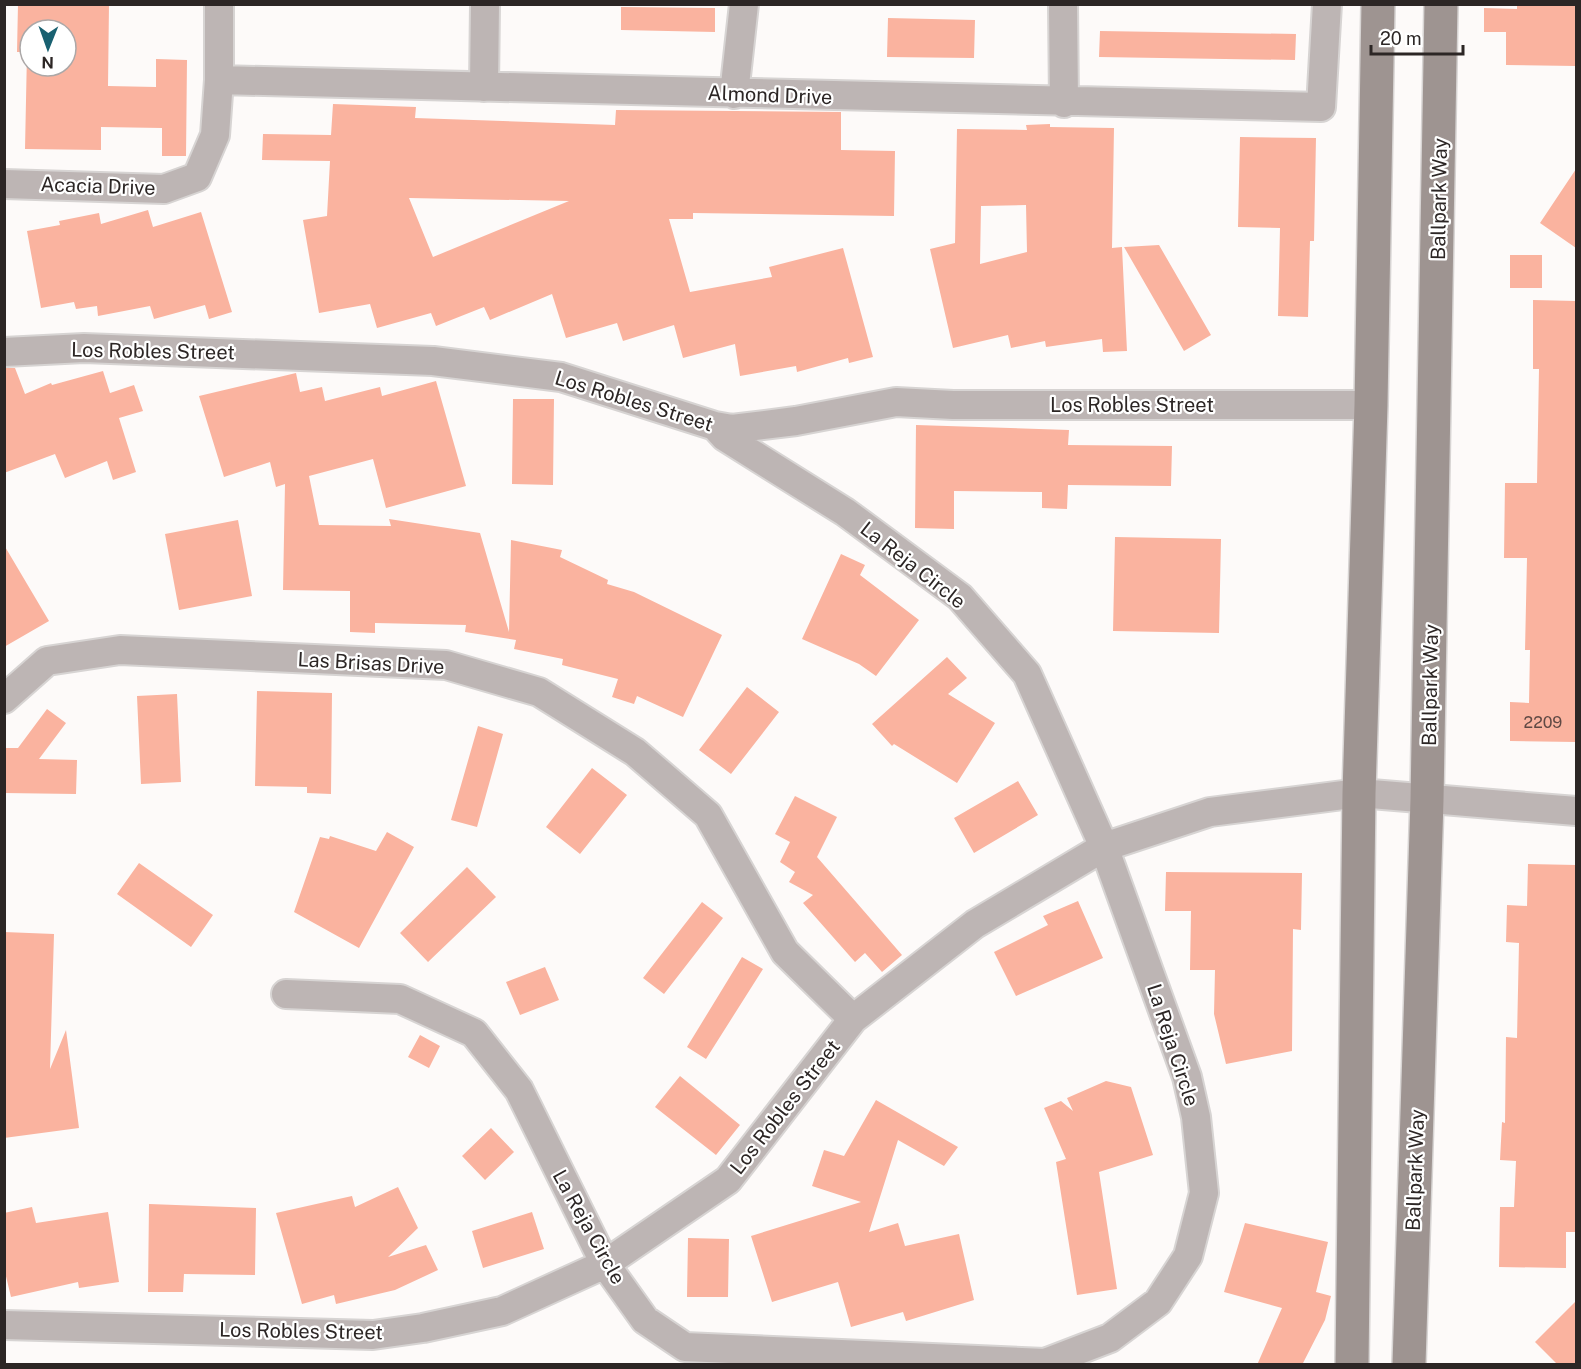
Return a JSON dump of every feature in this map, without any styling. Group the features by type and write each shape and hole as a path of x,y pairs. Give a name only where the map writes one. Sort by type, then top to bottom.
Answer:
{"main road":[{"path":"1352,1365 1359,794 1371,405 1378,4"},
{"name":"Ballpark Way","path":"1409,1365 1427,800 1442,4"}],"street":[{"name":"Acacia Drive","path":"4,184 164,189 197,177 214,135 219,80 219,4"},
{"path":"484,4 484,87"},
{"path":"734,94 744,4"},
{"path":"1063,4 1064,103"},
{"name":"Almond Drive","path":"219,80 1064,103 1321,107 1327,4"},
{"name":"Los Robles Street","path":"4,352 84,348 433,361 561,377 715,426 732,429 796,421 896,402 953,405 1371,405"},
{"name":"La Reja Circle","path":"286,994 400,999 474,1033 519,1090 605,1264 645,1320 685,1347 1046,1362 1110,1338 1158,1302 1188,1256 1204,1193 1196,1117 1187,1077 1104,847 1027,674 960,597 845,512 725,437 715,426"},
{"name":"Las Brisas Drive","path":"4,699 47,661 120,650 446,665 539,692 635,752 708,816 785,952 853,1019"},
{"name":"Los Robles Street","path":"4,1325 373,1335 423,1328 502,1311 605,1264 728,1180 853,1019 975,924 1104,847 1210,812 1359,794 1576,811"}],"building":[{"path":"18,4 109,4 108,86 156,87 156,59 187,60 186,156 162,156 162,128 101,127 101,150 25,149 26,78 78,78 78,18 18,18 17,52"},
{"path":"1517,4 1576,4 1576,66 1506,65 1506,32 1484,32 1484,8 1517,9"},
{"path":"621,7 715,8 715,32 621,30"},
{"path":"888,18 975,20 974,58 887,57"},
{"path":"1100,31 1296,34 1295,60 1099,57"},
{"path":"333,104 416,107 415,118 615,125 616,110 841,112 841,150 895,151 894,216 693,213 693,219 669,219 690,292 772,277 769,267 843,248 873,357 849,363 848,358 797,372 796,366 740,376 735,344 683,358 674,325 623,341 617,323 566,338 552,294 490,320 484,307 436,326 431,313 377,328 370,304 319,313 303,220 327,216 330,161 262,160 263,134 331,135","holes":["409,198 569,201 433,257"]},
{"path":"1050,124 1050,127 1114,128 1112,248 1122,247 1127,351 1103,352 1102,339 1046,347 1045,341 1011,348 1008,335 953,348 930,249 955,243 957,129 1027,130 1026,125","holes":["1026,205 1027,252 980,264 981,206"]},
{"path":"1240,137 1316,138 1314,241 1310,241 1308,317 1278,316 1280,228 1238,227"},
{"path":"1576,169 1576,248 1540,223"},
{"path":"148,210 153,227 201,212 232,312 209,319 205,305 154,319 150,306 98,316 97,306 76,309 74,302 41,308 27,231 60,225 59,221 99,213 101,224"},
{"path":"1159,245 1211,335 1184,351 1124,247"},
{"path":"1510,255 1542,255 1542,288 1510,288"},
{"path":"1533,300 1576,301 1576,742 1510,741 1510,702 1529,703 1530,650 1525,650 1527,558 1504,558 1505,483 1537,483 1539,369 1533,369"},
{"path":"4,368 15,368 25,394 51,383 52,385 103,371 110,393 134,385 143,411 119,418 136,472 113,480 107,461 65,478 55,454 4,473"},
{"path":"296,373 300,392 322,387 325,401 380,387 382,396 436,381 466,486 386,508 373,459 309,476 319,525 391,526 389,519 480,533 509,632 511,540 562,550 560,557 608,580 607,584 634,592 722,635 683,717 637,696 634,704 612,697 618,679 562,665 563,659 514,649 516,640 465,632 466,625 375,623 375,633 350,632 350,591 283,590 285,484 276,487 270,462 224,477 199,396"},
{"path":"513,399 554,399 553,485 512,484"},
{"path":"916,425 1069,430 1068,445 1172,446 1171,486 1068,485 1067,509 1042,508 1042,492 954,491 954,529 915,528"},
{"path":"238,520 252,596 179,610 165,534"},
{"path":"1115,537 1221,539 1219,633 1113,631"},
{"path":"4,545 49,621 4,647"},
{"path":"841,554 865,565 860,575 919,620 876,676 859,664 802,639"},
{"path":"947,657 967,678 948,694 995,723 957,783 894,744 892,746 872,724"},
{"path":"747,687 779,712 731,774 699,750"},
{"path":"257,691 332,693 331,794 307,793 307,787 255,786"},
{"path":"177,694 181,782 141,784 137,696"},
{"path":"47,709 66,723 39,759 77,760 76,794 4,793 4,748 18,748"},
{"path":"478,726 503,734 477,827 451,820"},
{"path":"592,768 627,795 580,854 546,827"},
{"path":"1018,781 1038,815 974,853 954,818"},
{"path":"795,796 837,817 817,857 902,955 882,972 865,953 855,962 803,903 813,895 789,882 795,872 780,862 790,842 775,834"},
{"path":"387,832 414,847 359,948 294,912 320,837 329,839 330,836 376,851"},
{"path":"139,863 213,915 191,947 117,894"},
{"path":"1528,864 1576,865 1576,1232 1566,1232 1566,1268 1499,1267 1500,1207 1514,1207 1516,1161 1500,1160 1502,1122 1505,1123 1506,1037 1517,1038 1519,943 1506,942 1507,905 1527,906"},
{"path":"467,867 496,897 428,962 400,933"},
{"path":"1166,872 1302,873 1301,930 1293,929 1292,1051 1226,1064 1214,1014 1215,970 1190,970 1191,911 1165,911"},
{"path":"1078,901 1103,958 1016,996 994,952 1048,925 1043,916"},
{"path":"702,902 723,918 664,994 643,978"},
{"path":"4,932 54,934 50,1069 66,1030 79,1128 4,1138"},
{"path":"742,957 763,969 706,1059 687,1047"},
{"path":"545,967 559,1000 520,1015 506,982"},
{"path":"420,1035 440,1046 429,1068 408,1057"},
{"path":"680,1076 740,1125 716,1155 655,1107"},
{"path":"1106,1081 1131,1087 1153,1155 1099,1172 1117,1289 1077,1295 1056,1162 1066,1159 1044,1108 1061,1101 1073,1111 1067,1098"},
{"path":"876,1100 958,1147 944,1166 898,1140 869,1232 898,1223 905,1246 959,1234 974,1300 906,1321 903,1312 851,1327 838,1282 772,1302 751,1236 861,1202 812,1186 824,1150 844,1156"},
{"path":"491,1128 514,1152 485,1180 462,1156"},
{"path":"398,1187 418,1228 388,1257 426,1245 438,1270 395,1290 336,1304 334,1295 302,1304 276,1213 352,1196 355,1207"},
{"path":"149,1204 256,1208 255,1275 184,1274 183,1292 148,1292"},
{"path":"32,1207 36,1223 108,1212 119,1282 79,1288 78,1282 11,1297 4,1268 4,1213"},
{"path":"532,1212 544,1249 483,1268 472,1231"},
{"path":"1245,1223 1328,1242 1316,1292 1331,1296 1325,1320 1302,1365 1257,1365 1282,1308 1224,1292"},
{"path":"688,1238 729,1239 728,1297 687,1297"},
{"path":"1576,1301 1576,1365 1558,1365 1535,1342"}]}
